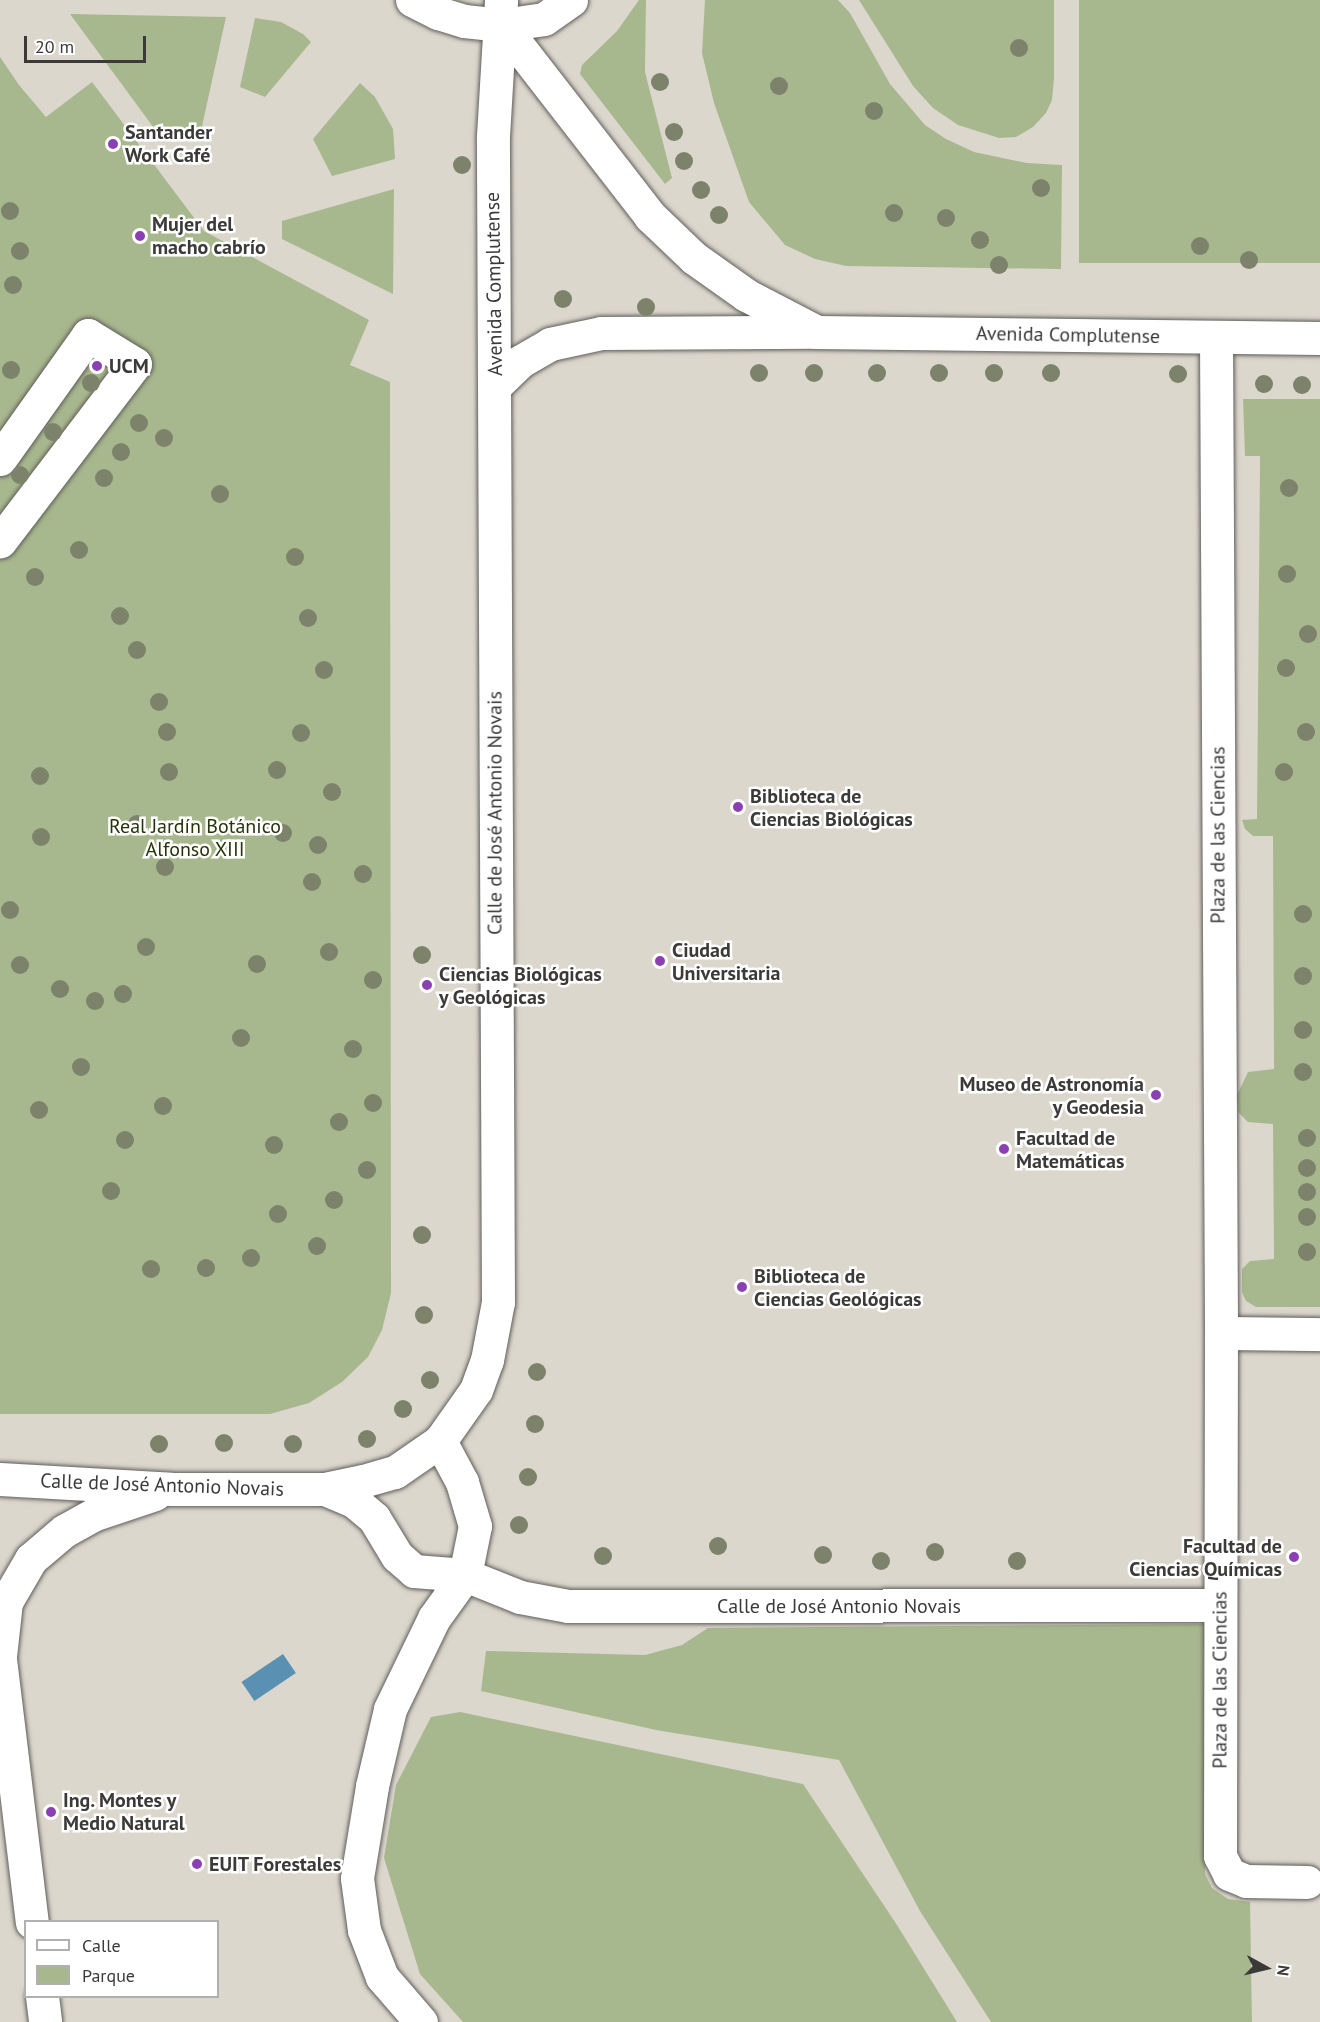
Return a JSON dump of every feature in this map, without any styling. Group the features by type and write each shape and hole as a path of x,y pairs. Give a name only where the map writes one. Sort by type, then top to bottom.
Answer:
{"street":[{"path":"412,0 438,13 464,21 502,12 544,19 571,0"},
{"name":"Avenida Complutense","path":"502,12 650,216 694,258 746,295 816,332"},
{"name":"Avenida Complutense","path":"495,386 493,136 502,12"},
{"name":"Avenida Complutense","path":"495,386 521,361 550,344 601,333 816,332 1320,338"},
{"path":"0,459 88,335 135,364 0,540"},
{"name":"Plaza de las Ciencias","path":"1216,337 1221,1333 1220,1856 1229,1874 1246,1881 1307,1882"},
{"name":"Calle de José Antonio Novais","path":"0,1479 171,1489 324,1489 395,1472 440,1441 476,1390 487,1360 498,1302 495,386"},
{"path":"1221,1333 1320,1334"},
{"path":"421,2022 382,1977 364,1930 357,1878 372,1786 390,1709 434,1618 465,1575 475,1526 462,1482 440,1441"},
{"path":"32,1920 0,1658 6,1602 31,1559 64,1531 95,1514 171,1489"},
{"name":"Calle de José Antonio Novais","path":"324,1489 355,1502 374,1518 397,1556 414,1571 465,1575 520,1598 568,1606 1219,1605"},
{"path":"42,1998 45,2022"}],"shaded area":[{"name":"Ciudad Universitaria","path":"0,0 1320,0 1320,2022 0,2022"}],"green space":[{"path":"639,0 646,0 645,72 672,178 665,184 580,74 582,65 617,31"},
{"path":"705,0 838,0 850,13 890,84 925,125 946,139 974,152 1027,163 1062,165 1061,269 846,266 815,259 785,245 749,202 714,103 702,53"},
{"path":"859,0 1054,0 1054,78 1052,100 1046,113 1033,127 1016,137 999,138 958,125 933,108 913,86"},
{"path":"1079,0 1320,0 1320,263 1079,263"},
{"path":"70,14 226,17 199,140 162,139"},
{"path":"255,18 281,22 303,34 311,42 265,97 240,87"},
{"name":"Real Jardín Botánico Alfonso XIII","path":"0,57 19,85 46,117 92,82 204,231 369,320 350,365 390,382 391,1293 382,1330 368,1357 342,1382 309,1403 270,1414 0,1414"},
{"path":"360,83 375,97 393,129 395,159 332,176 313,139"},
{"path":"394,189 393,294 282,239 282,221"},
{"path":"1243,399 1320,399 1320,1307 1256,1307 1246,1301 1242,1292 1242,1269 1250,1261 1274,1259 1273,1124 1248,1122 1238,1112 1237,1095 1248,1072 1274,1069 1273,836 1253,836 1245,829 1242,820 1257,819 1260,465 1260,456 1245,456"},
{"path":"1206,1624 1205,1874 1212,1888 1228,1899 1250,1902 1252,2022 991,2022 920,1911 839,1760 656,1730 481,1691 486,1651 645,1655 682,1645 708,1628"},
{"path":"460,1712 803,1784 897,1925 957,2022 463,2022 420,1974 384,1858 396,1785 431,1717"}],"water":[{"path":"283,1654 296,1673 254,1701 242,1682"}],"place":[{"name":"Santander Work Café","path":"113,144"},
{"name":"Mujer del macho cabrío","path":"140,236"},
{"name":"UCM","path":"97,366"},
{"name":"Biblioteca de Ciencias Biológicas","path":"738,807"},
{"name":"Ciudad Universitaria","path":"660,961"},
{"name":"Ciencias Biológicas y Geológicas","path":"427,985"},
{"name":"Museo de Astronomía y Geodesia","path":"1156,1095"},
{"name":"Facultad de Matemáticas","path":"1004,1149"},
{"name":"Biblioteca de Ciencias Geológicas","path":"742,1287"},
{"name":"Facultad de Ciencias Químicas","path":"1294,1557"},
{"name":"Ing. Montes y Medio Natural","path":"51,1812"},
{"name":"EUIT Forestales","path":"197,1864"}]}
